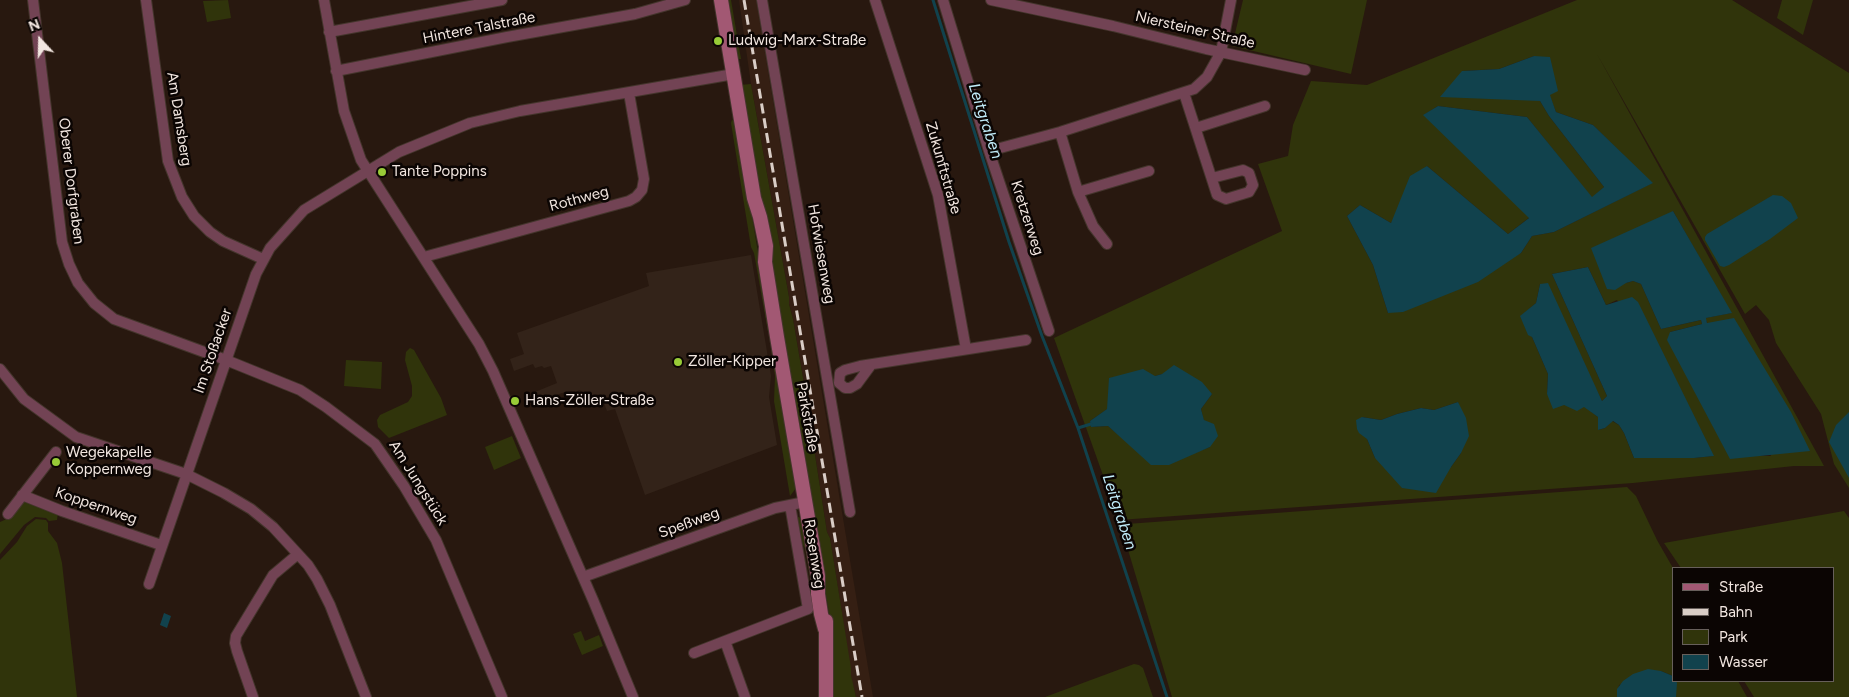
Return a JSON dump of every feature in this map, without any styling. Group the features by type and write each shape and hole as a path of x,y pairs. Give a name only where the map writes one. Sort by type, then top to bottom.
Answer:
{"main road":[{"name":"Parkstraße","path":"721,0 754,198 766,246 765,262 805,502 818,576 824,593 827,613 825,629 826,697"}],"street":[{"name":"Oberer Dorfgraben","path":"33,0 62,242 68,264 78,283 94,303 114,319 226,360"},
{"name":"Am Damsberg","path":"146,0 168,161 182,196 194,216 210,232 224,241 263,259"},
{"path":"324,0 346,119 356,148 367,172 424,257 479,344 493,371 633,697"},
{"path":"329,32 502,0"},
{"name":"Hintere Talstraße","path":"336,71 635,14 685,0"},
{"name":"Hofwiesenweg","path":"762,0 850,512"},
{"name":"Zukunftstraße","path":"875,0 938,195 966,349"},
{"name":"Kretzerweg","path":"943,0 989,151 1049,331"},
{"name":"Niersteiner Straße","path":"991,0 1306,70"},
{"path":"989,151 1060,132 1184,93 1194,88 1207,77 1221,52 1231,0"},
{"path":"367,172 399,152 470,123 520,111 734,74"},
{"name":"Rothweg","path":"424,257 628,202 636,197 642,190 644,179 629,93"},
{"path":"1184,93 1212,178"},
{"path":"1196,128 1266,106"},
{"path":"1060,132 1078,192 1093,226 1107,244"},
{"path":"1078,192 1149,171"},
{"name":"Im Stoßacker","path":"149,584 161,545 263,259 290,224 304,210 367,172"},
{"path":"871,365 857,384 850,388 839,383 840,374 845,370 871,365 966,349 1026,340"},
{"name":"Am Jungstück","path":"226,360 300,390 375,444 404,486 436,540 502,697"},
{"path":"0,369 24,399 76,437 186,474 251,509 273,528 312,572 330,606 366,697"},
{"path":"827,380 839,377"},
{"name":"Koppernweg","path":"8,514 56,452"},
{"name":"Koppernweg","path":"22,495 62,511 161,545"},
{"name":"Speßweg","path":"583,577 775,508 805,502"},
{"name":"Rosenweg","path":"694,653 808,609 790,505"},
{"path":"253,697 237,652 236,636 273,575 298,554"},
{"path":"725,642 745,697"}],"shaded area":[{"path":"739,0 756,0 873,697 856,697 852,683 830,538 827,532 811,429 808,421 808,407 751,84"},
{"name":"Zöller-Kipper","path":"751,255 771,376 769,397 777,445 645,495 615,409 607,411 598,394 584,399 580,390 566,395 565,392 539,401 535,392 557,383 551,366 535,368 533,364 514,371 510,359 524,354 517,333 649,286 646,273"}],"green space":[{"path":"228,0 231,18 207,22 203,1"},
{"path":"727,0 731,0 741,59 737,59"},
{"path":"1243,0 1367,0 1351,74 1232,46"},
{"path":"1577,0 1732,0 1849,73 1849,488 1834,464 1821,414 1776,343 1769,320 1756,305 1745,314 1597,54 1824,466 1794,466 1633,483 1119,520 1054,338 1282,231 1258,164 1288,156 1293,125 1311,81 1367,85","holes":["1534,56 1556,112 1593,125 1652,183 1554,232 1532,236 1521,253 1388,313 1373,265 1347,216 1360,205 1391,223 1427,166 1508,234 1530,217 1424,115 1438,106 1527,117 1592,198 1604,187 1549,116 1540,101 1462,71 1499,69","1673,211 1731,313 1705,318 1771,456 1756,456 1670,332 1702,324 1701,320 1661,329 1641,284 1633,281 1626,283","1588,267 1606,305 1617,300 1713,456 1694,458 1634,458 1619,425 1612,421 1605,428 1598,430 1598,417 1584,406 1564,405 1547,394 1548,374 1521,316 1536,303 1540,284 1602,401 1607,396 1552,274","1162,374 1212,394 1201,409 1210,447 1191,454 1121,437 1108,426 1091,427 1090,421 1155,376","1458,402 1461,453 1451,467 1375,458 1367,439 1362,417 1381,420 1421,408 1434,410"]},
{"path":"1782,0 1813,0 1803,35 1777,18"},
{"path":"751,84 793,319 808,407 808,421 811,429 827,532 830,538 856,697 832,697 831,633 828,606 740,85"},
{"path":"732,120 737,125 770,326 768,332 754,253 751,247"},
{"path":"410,348 414,350 441,398 447,415 389,438 378,427 377,420 380,415 408,402 412,396 412,386 405,360 406,352"},
{"path":"771,349 773,350 796,488 790,496 774,401 775,376"},
{"path":"346,360 382,362 381,389 344,386"},
{"path":"512,436 521,458 494,470 485,447"},
{"path":"1627,487 1636,496 1672,567 1672,676 1661,671 1619,685 1617,697 1172,697 1123,533 1127,524"},
{"path":"21,502 27,502 58,512 57,520 49,521 46,518 35,517 24,525 0,554 0,522 11,517"},
{"path":"1844,511 1849,518 1849,697 1754,697 1745,682 1834,682 1834,567 1680,567 1664,543"},
{"path":"797,516 802,519 821,636 822,697 818,697 816,611 805,548"},
{"path":"36,519 46,520 48,523 48,531 57,543 62,563 77,697 0,697 0,560 17,542 27,526"},
{"path":"581,631 585,641 599,635 603,646 582,655 573,634"},
{"path":"1134,664 1143,668 1153,697 1045,697"},
{"path":"1676,682 1739,682 1747,697 1676,697"}],"water":[{"path":"1534,56 1550,57 1558,91 1550,95 1556,112 1593,125 1653,183 1554,232 1532,236 1521,253 1478,282 1403,312 1388,313 1373,265 1347,216 1360,205 1391,223 1410,176 1427,166 1508,234 1529,218 1423,115 1438,106 1527,117 1592,197 1604,187 1549,116 1540,101 1440,97 1462,71 1499,69"},
{"path":"1773,195 1782,196 1791,203 1798,218 1770,239 1729,265 1720,266 1705,240 1707,234"},
{"path":"1673,211 1732,313 1706,318 1707,323 1734,318 1791,412 1810,451 1730,459 1667,340 1670,332 1702,324 1701,320 1661,329 1641,284 1633,281 1615,290 1607,289 1591,248"},
{"path":"1588,267 1606,305 1632,297 1638,302 1714,456 1634,458 1624,433 1619,425 1613,421 1605,428 1598,430 1598,417 1584,407 1577,411 1564,405 1553,409 1547,394 1548,374 1532,337 1528,335 1520,316 1536,303 1540,284 1548,283 1602,401 1607,396 1552,274"},
{"path":"1174,365 1202,382 1212,394 1201,409 1204,420 1214,424 1218,436 1210,447 1169,465 1151,465 1108,426 1091,427 1090,421 1107,409 1109,378 1143,369 1155,376 1162,374"},
{"path":"1458,402 1466,418 1469,436 1461,453 1436,493 1402,488 1375,458 1367,439 1357,429 1356,420 1362,417 1381,420 1421,408 1434,410"},
{"path":"1849,412 1849,478 1829,442 1836,425"},
{"path":"164,613 171,616 167,628 160,625"},
{"path":"1648,669 1661,671 1672,676 1672,682 1677,683 1676,697 1617,697 1617,689 1623,681 1633,674"}],"waterway":[{"name":"Leitgraben","path":"933,0 1009,242 1042,336 1078,428 1167,697"},
{"path":"1078,428 1091,424"}],"railway":[{"path":"744,0 862,697"}],"place":[{"name":"Ludwig-Marx-Straße","path":"718,41"},
{"name":"Tante Poppins","path":"382,172"},
{"name":"Zöller-Kipper","path":"678,362"},
{"name":"Hans-Zöller-Straße","path":"515,401"},
{"name":"Wegekapelle Koppernweg","path":"56,462"}]}
